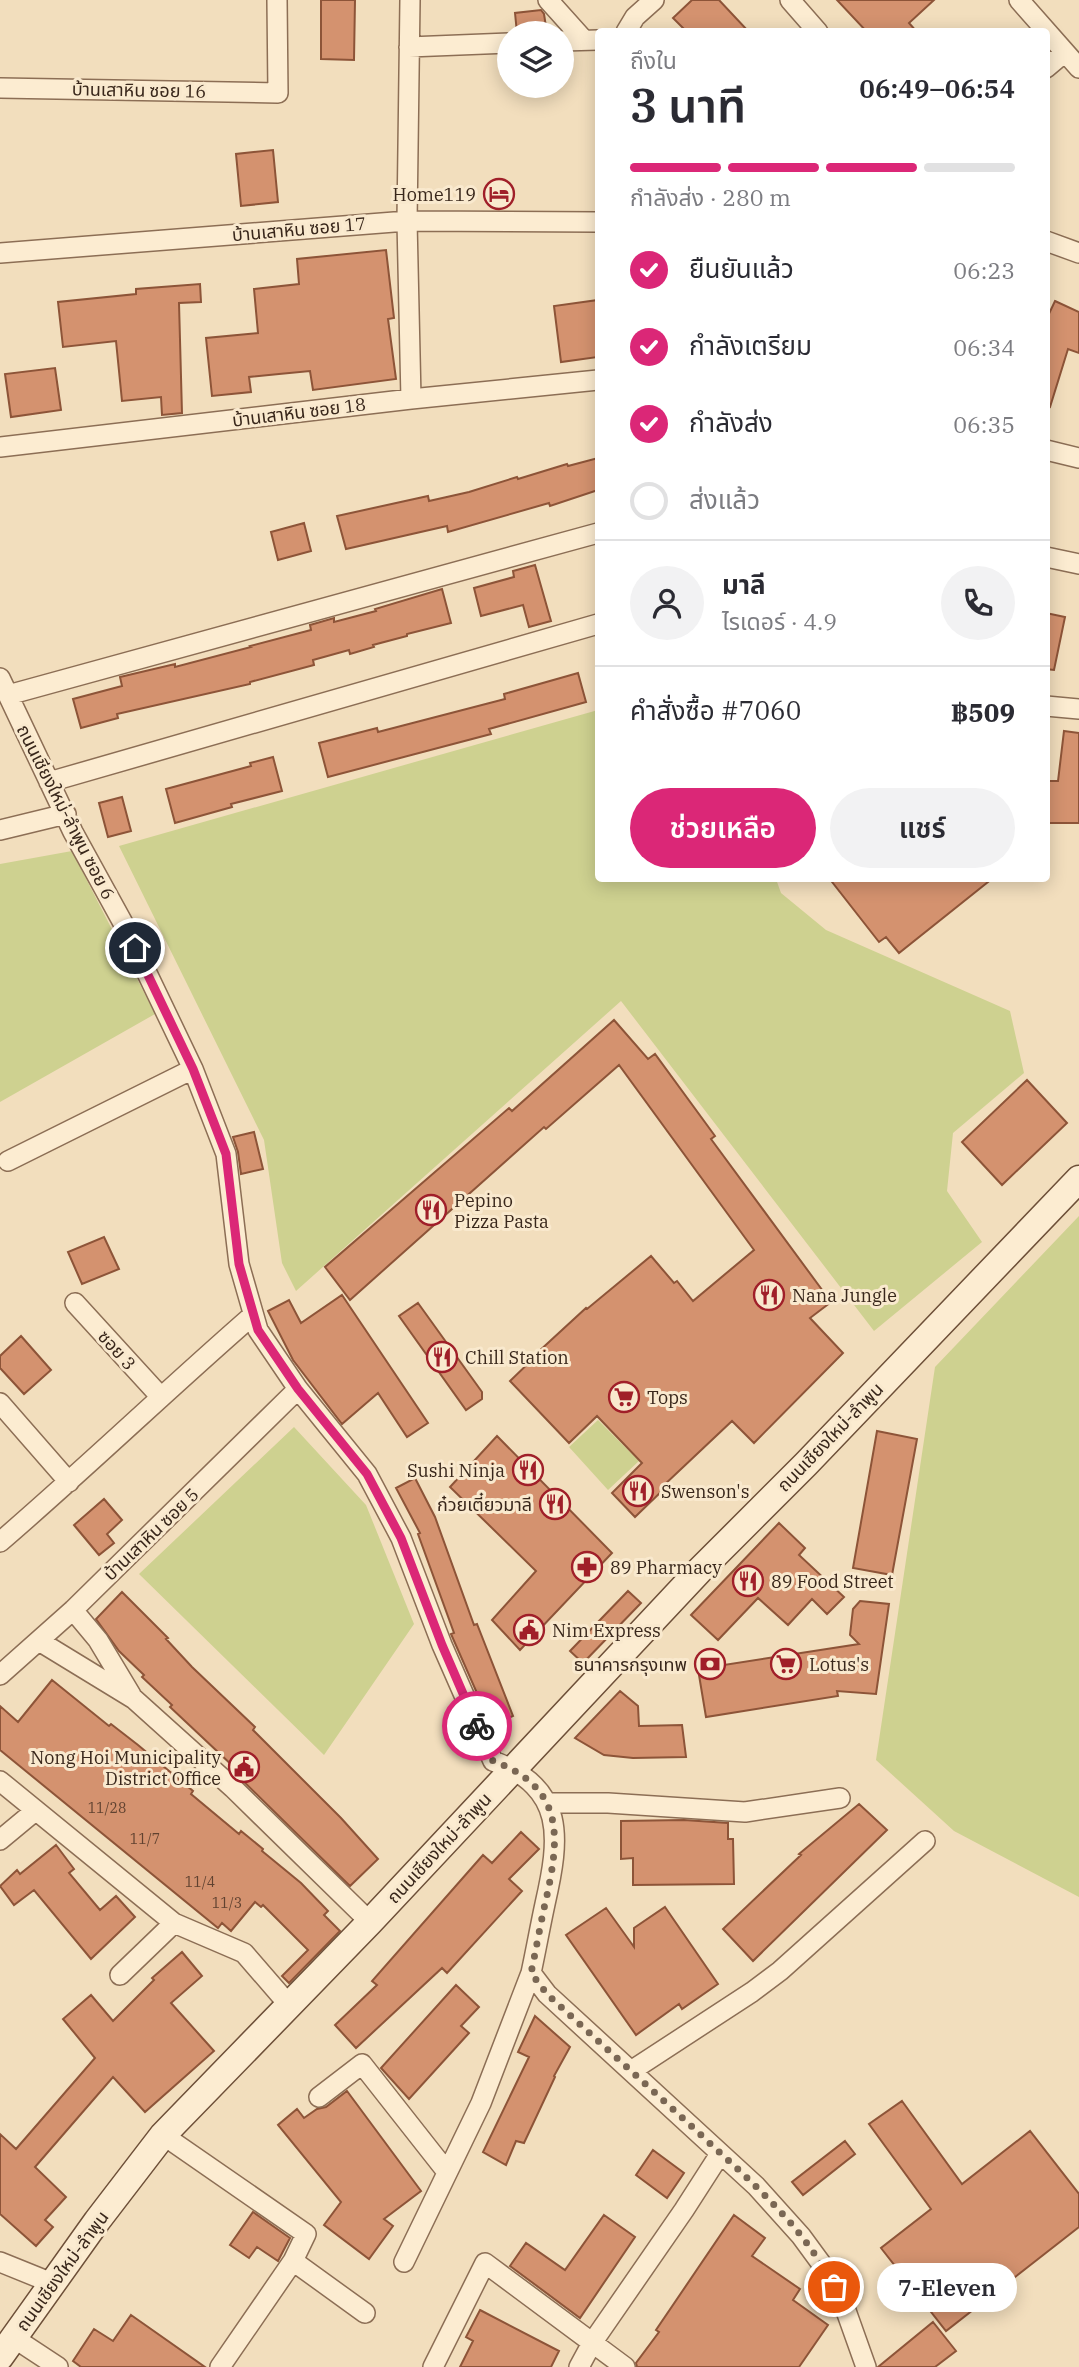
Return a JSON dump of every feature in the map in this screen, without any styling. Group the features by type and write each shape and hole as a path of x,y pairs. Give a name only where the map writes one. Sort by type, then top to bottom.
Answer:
{"main road":[{"name":"ถนนเชียงใหม่-ลำพูน","path":"7,2347 163,2135 370,1922 699,1571 806,1464 1079,1179"}],"street":[{"name":"บ้านเสาหิน ซอย 16","path":"0,88 278,93 277,0"},
{"path":"410,0 407,220 411,399"},
{"path":"548,0 591,40"},
{"path":"628,28 635,16 654,0"},
{"path":"790,0 814,28"},
{"path":"1018,0 1043,28"},
{"path":"1050,35 1079,68"},
{"path":"410,47 497,43"},
{"path":"1050,65 1065,52"},
{"name":"บ้านเสาหิน ซอย 17","path":"0,253 407,220 595,222"},
{"path":"1050,243 1079,253"},
{"name":"บ้านเสาหิน ซอย 18","path":"0,447 595,380"},
{"path":"1050,451 1079,458"},
{"path":"4,687 595,534"},
{"path":"1050,558 1078,561"},
{"path":"49,782 595,625"},
{"name":"ถนนเชียงใหม่-ลำพูน ซอย 6","path":"4,687 193,1069 226,1154 239,1264 258,1330 298,1389 367,1474 401,1538 442,1645 493,1761 513,1769 537,1786 548,1803"},
{"path":"1050,706 1079,709"},
{"path":"0,830 66,814"},
{"path":"8,1161 193,1069"},
{"name":"ซอย 3","path":"75,1303 160,1396"},
{"path":"0,1542 253,1315"},
{"name":"บ้านเสาหิน ซอย 5","path":"0,1675 73,1610 298,1389"},
{"path":"0,1403 69,1482"},
{"path":"73,1610 98,1640 134,1699"},
{"path":"39,1642 134,1699 233,1788 370,1922"},
{"path":"0,1781 174,1923 244,1953 289,2005"},
{"path":"404,2263 481,2103 531,1973 555,1865 556,1842 548,1803 608,1803 745,1812 840,1798"},
{"path":"0,1839 35,1811"},
{"path":"631,2071 780,1971 925,1841"},
{"path":"120,1975 174,1923"},
{"path":"531,1973 547,1994 756,2186 801,2236 824,2266 845,2308 866,2367"},
{"path":"319,2097 362,2064 447,2172"},
{"path":"163,2135 305,2232 307,2237 220,2367"},
{"path":"579,2367 592,2343 720,2154"},
{"path":"293,2261 365,2313"},
{"path":"0,2262 52,2283"},
{"path":"433,2367 485,2263 625,2367"},
{"path":"7,2347 58,2367"}],"green space":[{"path":"595,711 595,882 777,882 781,893 826,930 1010,1011 1024,1073 953,1133 947,1191 982,1242 874,1331 621,1001 296,1291 282,1263 264,1140 119,846"},
{"path":"72,851 155,1014 0,1102 0,864"},
{"path":"1079,1216 1079,1897 954,1831 876,1760 935,1367"},
{"path":"598,1420 639,1461 608,1490 569,1447"},
{"path":"294,1427 366,1505 414,1624 324,1755 139,1574"}],"building":[{"path":"321,0 355,0 354,60 321,59"},
{"path":"692,0 719,0 745,28 683,28 673,18"},
{"path":"837,0 934,0 909,23 913,28 863,28"},
{"path":"541,10 545,21 516,21 515,13"},
{"path":"273,150 278,202 241,206 236,154"},
{"path":"386,250 394,318 388,319 396,379 313,390 310,371 249,377 251,392 212,396 206,338 258,333 254,289 299,284 297,259"},
{"path":"200,284 201,302 179,303 182,413 162,415 161,397 122,401 116,341 63,347 58,302 136,294 136,289"},
{"path":"595,300 595,357 561,362 554,306"},
{"path":"1055,301 1079,312 1079,353 1068,349 1050,407 1050,312"},
{"path":"55,368 61,410 11,417 5,374"},
{"path":"595,459 595,491 550,506 549,503 448,532 447,526 346,549 337,516 428,496 429,501 567,464 568,466"},
{"path":"304,523 311,551 278,560 271,532"},
{"path":"535,565 551,621 529,627 523,605 481,616 474,588 514,577 513,571"},
{"path":"442,589 451,623 407,634 350,654 349,650 313,660 314,665 250,684 117,714 118,718 81,728 73,699 122,686 120,677 175,664 175,667 251,647 311,630 310,625 376,611 375,609"},
{"path":"1050,614 1065,617 1054,670 1050,670"},
{"path":"578,673 586,702 489,729 491,734 328,777 319,743 377,728 378,732 505,699 504,694"},
{"path":"1064,731 1079,733 1079,823 1050,823 1050,781 1058,781"},
{"path":"273,757 282,791 231,804 232,807 175,823 166,789 251,766 250,763"},
{"path":"122,797 131,831 108,837 99,803"},
{"path":"832,882 988,882 899,953 886,937 879,942"},
{"path":"614,1020 648,1059 655,1054 715,1136 711,1139 831,1302 810,1318 843,1353 754,1443 732,1421 662,1487 664,1489 635,1517 612,1493 642,1463 597,1416 569,1443 510,1381 586,1308 651,1256 693,1301 754,1250 619,1065 546,1129 544,1127 350,1300 325,1267 509,1108 512,1111"},
{"path":"1027,1080 1067,1123 1002,1185 962,1142"},
{"path":"254,1132 263,1169 241,1174 233,1137"},
{"path":"104,1237 119,1269 82,1284 68,1252"},
{"path":"342,1295 428,1423 407,1437 378,1393 342,1424 293,1360 268,1311 289,1300 301,1323"},
{"name":"Chill Station","path":"418,1303 482,1392 482,1399 466,1410 399,1316"},
{"path":"21,1336 51,1370 24,1394 0,1368 0,1356"},
{"path":"877,1431 917,1439 892,1575 853,1568"},
{"path":"497,1436 612,1553 520,1650 492,1620 536,1571 450,1487"},
{"path":"415,1478 435,1517 474,1625 477,1624 513,1716 491,1725 451,1634 454,1633 418,1534 420,1533 396,1488"},
{"path":"104,1499 122,1520 107,1534 114,1543 99,1555 74,1525"},
{"name":"89 Food Street","path":"779,1523 805,1548 799,1555 844,1597 827,1614 812,1599 788,1625 758,1598 718,1640 691,1615"},
{"path":"628,1591 641,1603 583,1663 570,1651"},
{"path":"122,1592 168,1638 166,1639 192,1667 255,1727 253,1730 378,1859 350,1886 234,1772 236,1769 170,1707 172,1705 119,1651 96,1619"},
{"path":"860,1601 889,1604 876,1694 837,1691 838,1696 706,1717 698,1669 859,1644 850,1635 853,1609"},
{"path":"52,1680 109,1726 111,1724 138,1745 239,1834 241,1831 263,1849 262,1851 301,1883 328,1911 324,1915 340,1931 289,1983 282,1976 308,1950 263,1905 261,1907 255,1902 231,1931 222,1923 218,1928 0,1750 0,1706 18,1722"},
{"path":"620,1691 638,1706 639,1726 682,1725 686,1757 633,1758 604,1755 575,1738"},
{"path":"859,1804 887,1830 753,1961 723,1929 801,1855 799,1854"},
{"path":"684,1820 728,1823 728,1839 733,1839 734,1884 633,1885 633,1858 621,1859 621,1821"},
{"path":"521,1832 539,1849 509,1879 522,1891 447,1973 442,1968 356,2048 335,2025 377,1985 372,1981 483,1855 492,1863"},
{"path":"56,1845 74,1869 69,1873 100,1910 116,1896 135,1917 91,1959 34,1890 14,1905 0,1886 17,1870 20,1874"},
{"path":"665,1907 718,1984 682,2009 679,2004 636,2035 566,1935 606,1908 634,1947 634,1928"},
{"path":"182,1952 202,1976 171,2003 214,2051 145,2112 113,2077 35,2167 66,2197 45,2220 53,2227 36,2246 0,2214 0,2134 16,2149 95,2058 63,2019 91,1995 113,2021 154,1980 152,1978"},
{"path":"456,1985 479,2007 461,2026 469,2033 409,2099 381,2068"},
{"path":"535,2016 570,2047 524,2143 516,2141 506,2165 483,2152 529,2057 518,2052"},
{"path":"347,2091 421,2191 384,2219 393,2226 369,2259 324,2225 341,2202 278,2125 297,2109 304,2118 317,2109 326,2107"},
{"path":"902,2101 962,2184 1030,2131 1079,2194 1079,2227 946,2331 881,2248 931,2209 869,2124"},
{"path":"845,2141 855,2154 803,2195 792,2182"},
{"path":"653,2150 684,2173 667,2198 636,2175"},
{"path":"253,2212 290,2238 278,2261 257,2247 249,2258 230,2245"},
{"path":"604,2215 635,2237 580,2318 510,2266 526,2243 565,2270"},
{"path":"734,2215 765,2238 752,2256 800,2289 793,2300 828,2325 799,2367 637,2367 636,2363 659,2332 656,2330"},
{"path":"480,2310 559,2351 551,2367 460,2367 473,2341 466,2337"},
{"path":"131,2315 205,2367 81,2367 73,2361 94,2329 113,2341"},
{"path":"933,2322 956,2351 935,2367 878,2367"}],"way so far":[{"path":"477,1726 493,1761 513,1769 537,1786 548,1803 556,1842 555,1865 531,1973 547,1994 756,2186 801,2236 824,2266 834,2287"}],"place":[{"name":"Home119","path":"499,194"},
{"name":"Pepino Pizza Pasta","path":"431,1210"},
{"name":"Nana Jungle","path":"769,1295"},
{"name":"Chill Station","path":"442,1357"},
{"name":"Tops","path":"624,1397"},
{"name":"Sushi Ninja","path":"528,1470"},
{"name":"Swenson's","path":"638,1491"},
{"name":"ก๋วยเตี๋ยวมาลี","path":"555,1504"},
{"name":"89 Pharmacy","path":"587,1567"},
{"name":"89 Food Street","path":"748,1581"},
{"name":"Nim Express","path":"529,1630"},
{"name":"ธนาคารกรุงเทพ","path":"710,1664"},
{"name":"Lotus's","path":"786,1664"},
{"name":"Nong Hoi Municipality District Office","path":"244,1767"},
{"name":"7-Eleven","path":"834,2287"}],"route":[{"path":"135,948 193,1069 226,1154 239,1264 258,1330 298,1389 367,1474 401,1538 477,1726"}]}
